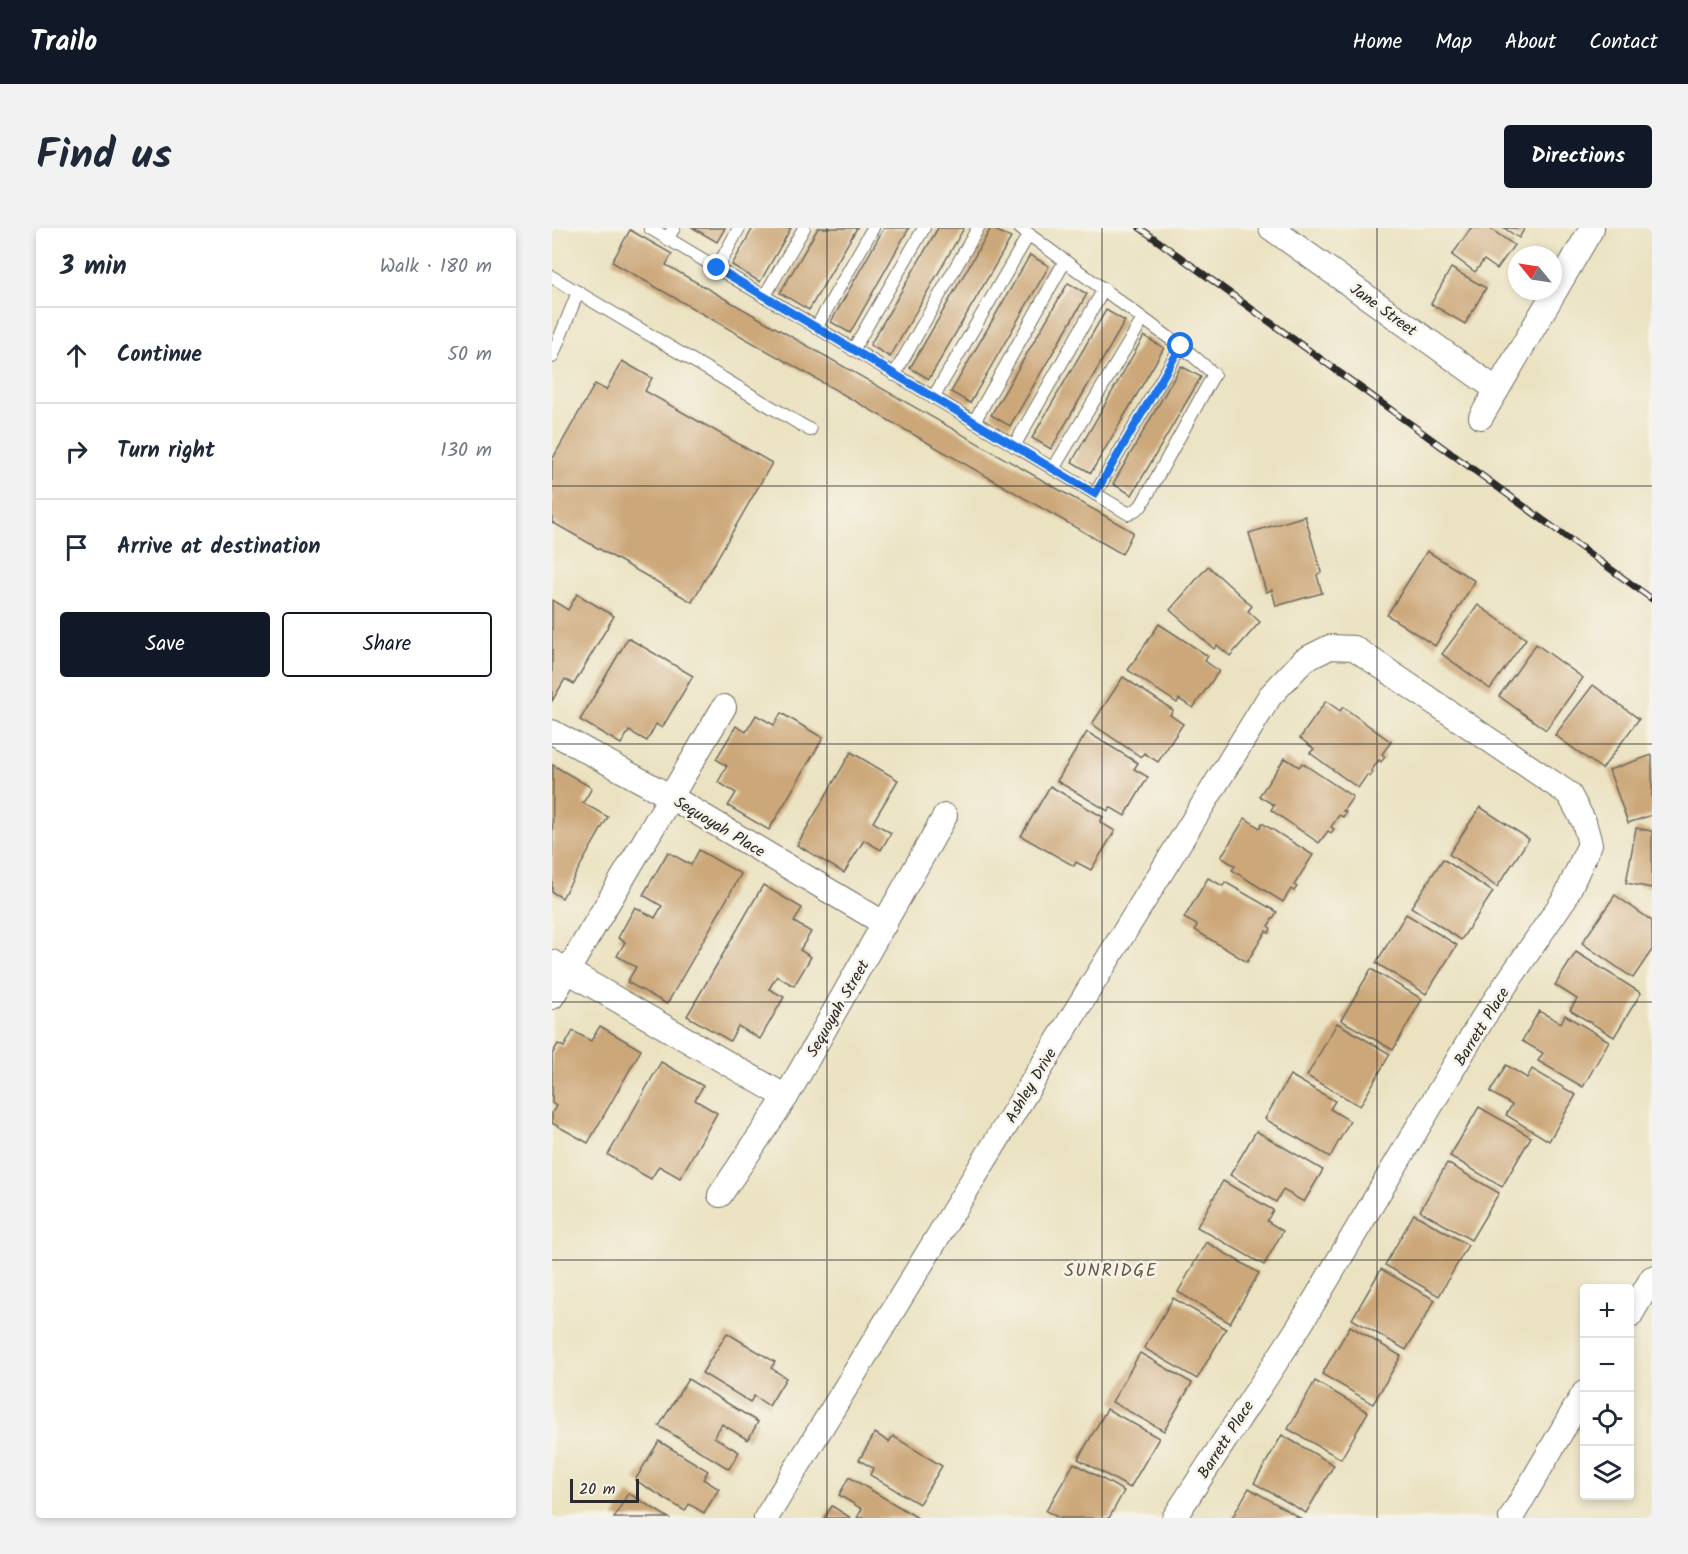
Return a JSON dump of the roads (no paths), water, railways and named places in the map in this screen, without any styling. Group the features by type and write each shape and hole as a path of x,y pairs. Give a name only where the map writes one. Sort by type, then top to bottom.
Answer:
{"street":[{"name":"Jane Street","path":"1271,228 1497,390"},
{"path":"1481,417 1592,228"},
{"name":"Barrett Place","path":"1174,1518 1300,1325 1483,1018 1565,898 1590,844 1584,822 1569,794 1354,648 1330,647 1304,660"},
{"name":"Ashley Drive","path":"766,1518 1270,696 1304,660"},
{"path":"552,997 560,966 671,797 724,707"},
{"name":"Sequoyah Place","path":"552,732 671,797 885,924"},
{"name":"Sequoyah Street","path":"720,1195 786,1096 945,816"},
{"path":"560,966 786,1096"},
{"path":"1634,1308 1652,1278"},
{"path":"1511,1518 1580,1400"}],"lane":[{"path":"650,228 671,233 717,268 764,297 1053,470 1129,514 1141,506 1214,374 1181,346 1025,231 933,398"},
{"path":"717,268 739,228"},
{"path":"764,297 804,228"},
{"path":"816,328 873,228"},
{"path":"853,350 924,228"},
{"path":"894,375 978,228"},
{"path":"974,422 1065,261"},
{"path":"552,277 810,430"},
{"path":"1014,446 1104,289"},
{"path":"552,357 578,292"},
{"path":"1053,470 1143,319"},
{"path":"1095,494 1181,346"}],"railway":[{"path":"1140,228 1652,599"}],"district":[{"name":"SUNRIDGE","path":"1111,1270"}]}
